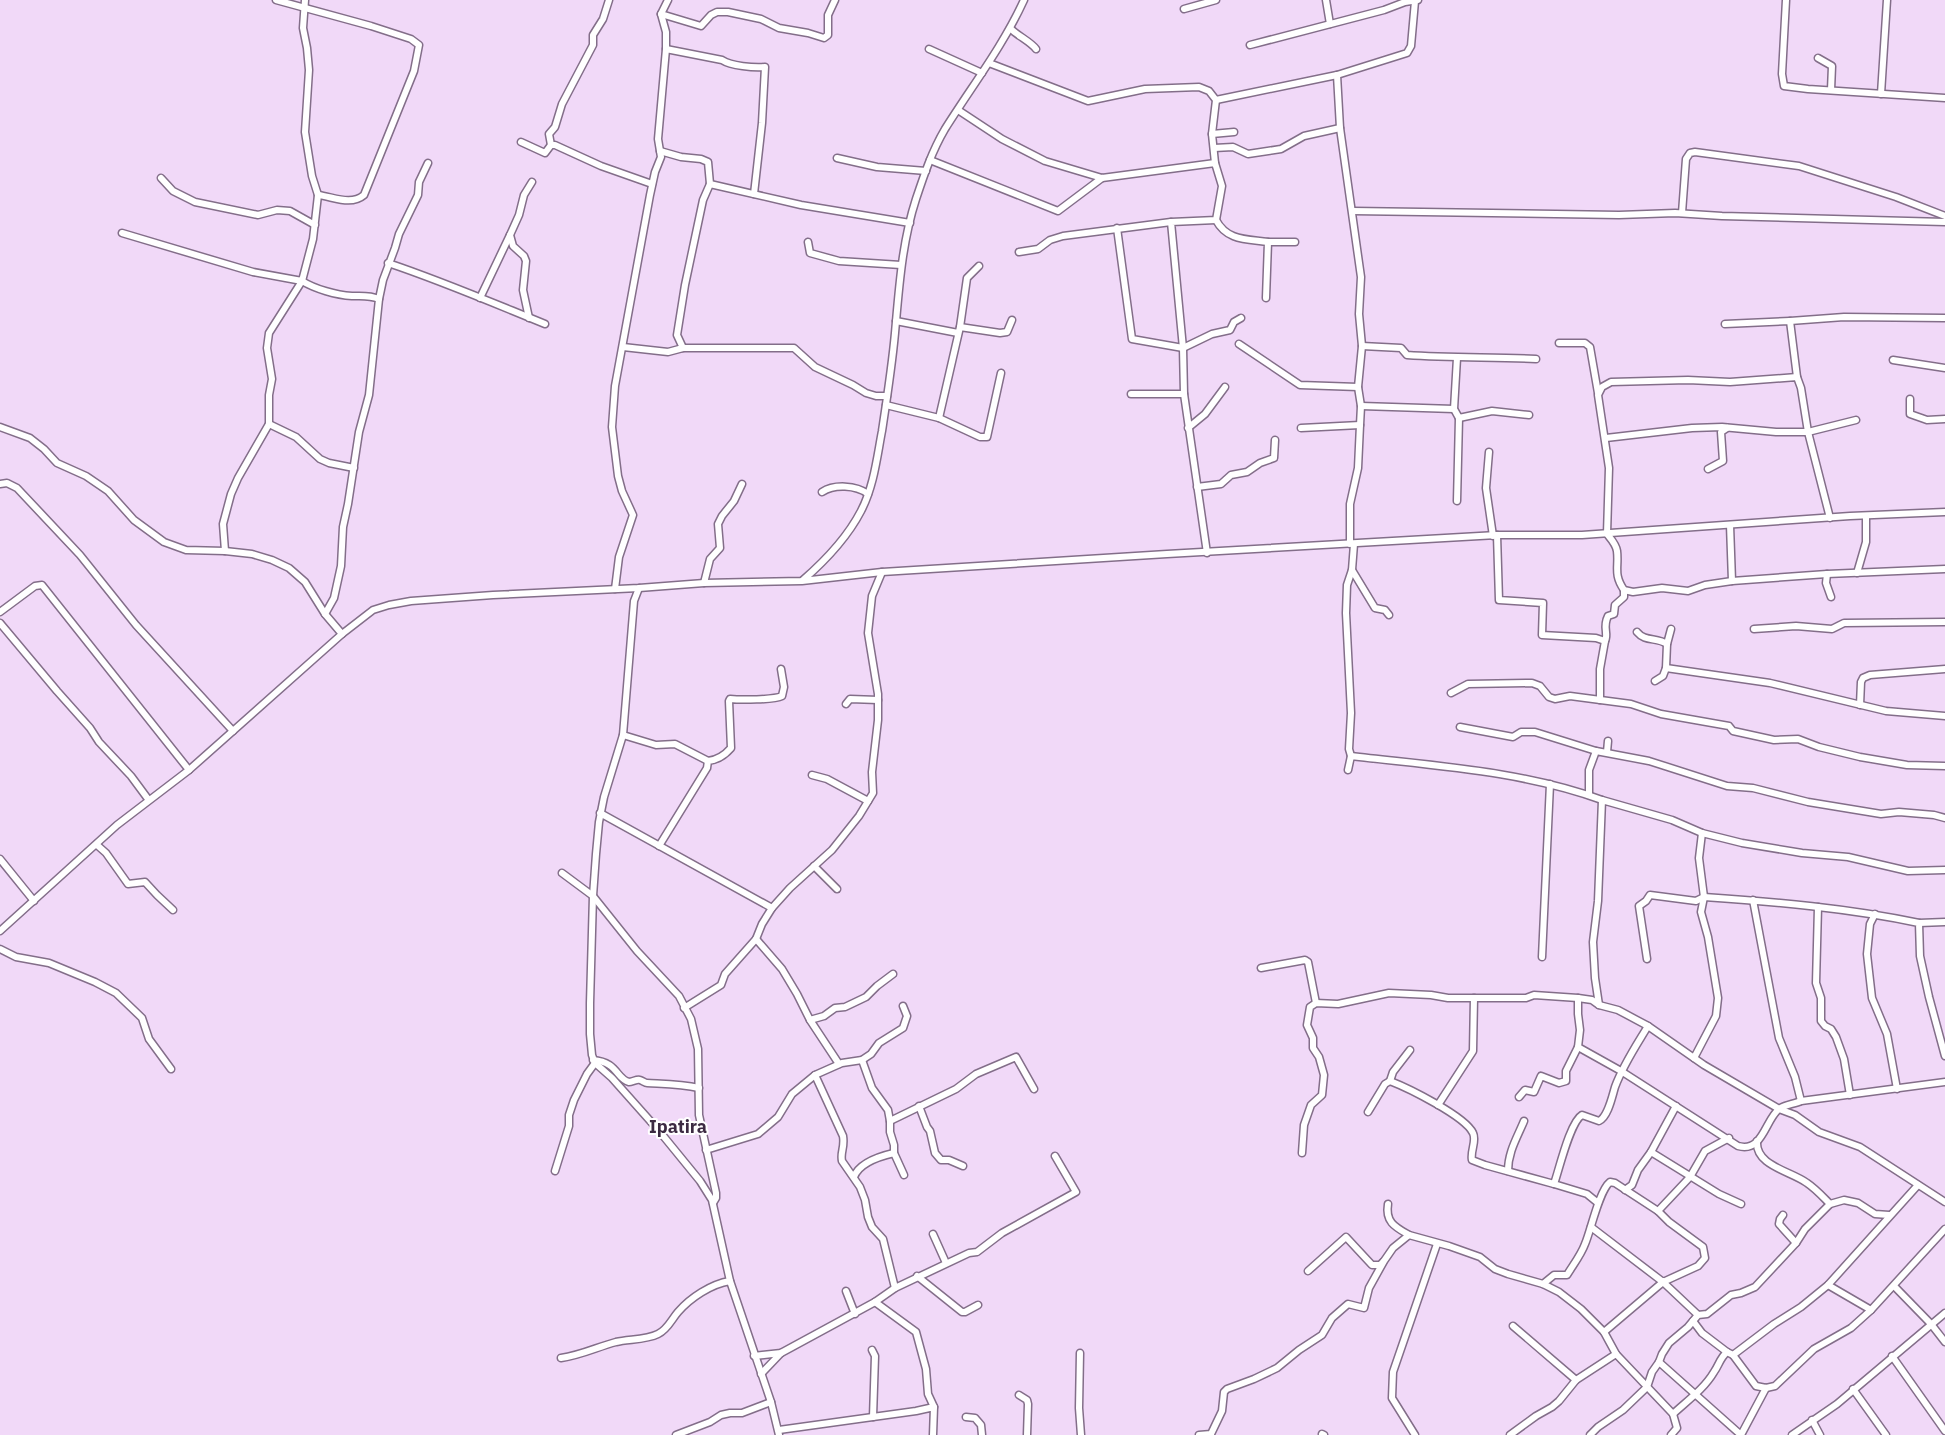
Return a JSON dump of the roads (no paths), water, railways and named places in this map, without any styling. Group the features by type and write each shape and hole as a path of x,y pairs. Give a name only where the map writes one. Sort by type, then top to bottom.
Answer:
{"street":[{"path":"276,0 411,39 419,45 414,71 364,195 360,199 350,202 318,195"},
{"path":"225,551 223,524 231,494 268,424 269,395 272,379 266,348 270,334 302,281 313,239 318,195 311,169 305,132 309,70 307,48 302,28 305,0"},
{"path":"521,142 545,153 551,145 549,134 555,127 562,104 593,45 593,35 603,19 609,0"},
{"path":"615,589 619,557 633,515 622,491 618,476 612,427 616,386 652,184 661,157 658,139 666,32 661,14 668,0"},
{"path":"661,14 701,26 711,15 717,12 728,12 761,18 779,28 824,38 828,35 828,15 835,0"},
{"path":"802,581 836,547 861,511 868,494 877,460 886,405 902,265 910,223 930,160 945,130 1011,29 1024,0"},
{"path":"1184,9 1216,0"},
{"path":"1326,0 1330,24"},
{"path":"1216,100 1337,75 1408,53 1411,46 1417,0 1250,45"},
{"path":"1786,0 1782,81 1784,86 1945,98"},
{"path":"1881,94 1887,0"},
{"path":"1011,29 1036,49"},
{"path":"929,48 982,74"},
{"path":"666,49 698,54 722,60 729,64 765,68 762,123 754,194"},
{"path":"1818,58 1832,66 1831,90"},
{"path":"989,63 1088,101 1145,89 1199,87 1209,91 1216,100 1212,134 1215,163 1222,186 1216,220 1221,229 1233,237 1268,242 1295,242"},
{"path":"1337,75 1340,128 1361,277 1359,314 1362,346 1358,386 1361,406 1358,468 1350,504 1352,570 1347,586 1346,613 1351,713 1349,749 1351,756 1348,770"},
{"path":"958,110 1002,139 1045,160 1102,178 1215,163"},
{"path":"1214,148 1233,147 1248,154 1281,149 1304,136 1340,128"},
{"path":"1212,134 1234,132"},
{"path":"551,145 555,145 601,166 652,184"},
{"path":"660,151 708,162 710,184 703,200 677,335 683,348"},
{"path":"1682,213 1686,158 1690,153 1695,152 1799,166 1896,197 1945,216"},
{"path":"837,158 877,167 926,171"},
{"path":"930,160 1058,211 1102,178"},
{"path":"325,614 334,598 342,566 343,527 359,432 372,371 379,299 388,263 396,248 398,234 418,195 418,182 428,163"},
{"path":"161,178 173,191 195,202 258,215 277,210 290,211 315,225"},
{"path":"480,298 510,235 524,195 532,182"},
{"path":"710,184 801,205 910,223"},
{"path":"1352,211 1619,215 1682,213 1722,216 1945,222"},
{"path":"1019,252 1038,249 1050,240 1063,236 1171,222 1216,220"},
{"path":"1171,222 1183,348 1184,394 1207,553"},
{"path":"1116,228 1132,339 1183,348 1212,334 1230,330 1234,322 1240,318"},
{"path":"122,233 253,272 302,281 350,296 371,296 379,299"},
{"path":"510,235 513,246 524,256 526,261 523,290 529,318"},
{"path":"808,242 810,253 839,261 902,265"},
{"path":"1266,298 1268,242"},
{"path":"388,263 438,279 545,324"},
{"path":"939,418 959,330 967,278 979,266"},
{"path":"1725,324 1844,317 1945,318"},
{"path":"896,321 959,330 1000,333 1007,332 1012,320"},
{"path":"1790,321 1797,377 1801,388 1808,432 1830,518"},
{"path":"1559,343 1585,343 1590,347 1606,438 1609,468 1607,534 1614,542 1617,551 1618,581 1624,590 1624,597 1616,605 1614,614 1608,616 1604,625 1607,637 1600,669 1600,700"},
{"path":"1239,344 1300,385 1358,386"},
{"path":"1362,346 1401,348 1407,355 1457,358 1478,356 1536,358"},
{"path":"623,347 668,352 683,348 794,348 814,367 853,384 866,393 876,396 887,396"},
{"path":"1456,501 1459,418 1454,409 1457,358"},
{"path":"1893,360 1945,368"},
{"path":"886,405 939,418 980,437 987,437 1002,373"},
{"path":"1598,394 1602,387 1611,382 1688,380 1730,382 1797,377"},
{"path":"1188,428 1205,414 1225,387"},
{"path":"1131,394 1184,394"},
{"path":"1910,399 1910,414 1927,420 1945,419"},
{"path":"1361,406 1454,409"},
{"path":"1459,418 1492,411 1530,414"},
{"path":"1606,438 1692,428 1808,432 1856,420"},
{"path":"268,424 296,436 320,459 328,463 354,468"},
{"path":"1302,428 1360,425"},
{"path":"0,427 30,438 57,463 86,476 108,491 134,520 164,542 186,550 252,554 289,568 305,582 325,614 342,634"},
{"path":"1708,469 1723,461 1721,432 1727,428"},
{"path":"1197,487 1221,484 1231,475 1247,472 1260,463 1274,458 1276,440"},
{"path":"1490,452 1486,488 1495,536 1499,600 1543,603 1542,635 1596,638 1605,641"},
{"path":"0,484 7,483 17,488 80,555 136,624 233,731"},
{"path":"704,583 710,559 720,548 718,524 734,501 742,484"},
{"path":"822,492 828,489 844,488 862,490 868,494"},
{"path":"0,931 148,799 189,770 342,634 373,610 411,601 704,583 802,581 882,572 1495,536 1607,534 1945,512"},
{"path":"1857,573 1866,542 1866,516"},
{"path":"1730,525 1732,581"},
{"path":"1624,590 1633,592 1662,588 1688,590 1732,581 1827,574 1945,569"},
{"path":"1352,570 1375,608 1385,610 1389,614"},
{"path":"684,1008 721,985 725,974 756,939 762,924 772,908 790,888 832,850 850,828 873,793 872,772 878,720 878,700 868,633 872,596 882,572"},
{"path":"1827,574 1826,583 1831,597"},
{"path":"0,612 35,586 42,584 189,770"},
{"path":"628,588 634,601"},
{"path":"555,1171 567,1133 569,1114 594,1061 590,1034 593,896 600,813 609,777 623,735 634,601 639,588"},
{"path":"1754,629 1796,626 1832,629 1844,623 1945,622"},
{"path":"0,623 90,728 99,742 131,776 148,799"},
{"path":"1655,681 1663,676 1666,668 1671,629"},
{"path":"1637,632 1648,639 1659,639 1668,644"},
{"path":"1666,668 1770,684 1886,711 1945,716"},
{"path":"1860,705 1861,682 1863,678 1870,675 1945,669"},
{"path":"623,735 656,745 675,744 708,761 714,760 731,748 730,699 776,699 782,696 784,687 781,670"},
{"path":"1450,693 1468,684 1532,684 1540,686 1549,697 1555,699 1570,696 1631,704 1661,714 1729,726 1733,731 1774,740 1798,739 1819,747 1860,757 1907,765 1945,766"},
{"path":"846,704 850,699 878,700"},
{"path":"1460,727 1513,737 1521,732 1535,732 1596,751 1649,761 1727,786 1753,788 1808,802 1881,814 1899,812 1934,815 1945,818"},
{"path":"1607,752 1608,740"},
{"path":"1589,795 1589,770 1596,751"},
{"path":"1351,756 1505,775 1550,784 1672,820 1702,833 1742,843 1802,853 1848,857 1908,871 1945,870"},
{"path":"659,846 707,768 708,761"},
{"path":"812,775 827,779 868,801"},
{"path":"1542,957 1550,784"},
{"path":"1599,1005 1593,942 1598,900 1602,800"},
{"path":"600,813 772,908"},
{"path":"1694,1058 1716,1016 1718,998 1708,937 1701,912 1704,897 1699,858 1702,833"},
{"path":"97,845 106,853 128,884 145,882 173,910"},
{"path":"0,858 34,901"},
{"path":"814,866 837,889"},
{"path":"562,873 593,896 637,951 679,996 691,1020 698,1049 700,1114 730,1281 771,1402 779,1433 934,1407"},
{"path":"1647,959 1638,906 1646,901 1650,894 1696,901 1704,897 1753,900 1875,914 1919,923 1945,922"},
{"path":"1753,900 1779,1038 1795,1077 1800,1101"},
{"path":"1818,907 1816,983 1821,998 1820,1021 1831,1029 1836,1036 1844,1059 1850,1095"},
{"path":"1875,914 1870,924 1867,954 1872,998 1887,1034 1897,1089"},
{"path":"1919,923 1920,956 1945,1056"},
{"path":"756,939 782,969 810,1020 839,1064"},
{"path":"0,949 16,957 49,963 116,993 142,1018 149,1039 171,1069"},
{"path":"1261,968 1304,960 1308,962 1316,1003"},
{"path":"810,1020 824,1016 835,1008 845,1007 866,997 893,974"},
{"path":"1302,1153 1304,1125 1311,1105 1322,1095 1324,1075 1319,1057 1313,1048 1312,1038 1307,1025 1310,1007 1316,1003 1338,1004 1389,993 1431,995 1448,998 1526,998 1534,995 1578,998 1592,1000 1599,1005 1618,1010 1648,1026 1694,1058 1779,1109 1794,1115 1819,1132 1860,1147 1945,1202"},
{"path":"1438,1105 1473,1051 1474,998"},
{"path":"1518,1097 1525,1090 1534,1092 1541,1076 1560,1083 1566,1082 1566,1072 1578,1047 1580,1030 1578,998"},
{"path":"706,1150 758,1134 778,1117 792,1094 815,1075 839,1064 862,1060 879,1043 903,1028 907,1016 903,1006"},
{"path":"1554,1184 1571,1131 1578,1118 1582,1116 1599,1121 1603,1119 1621,1071 1648,1026"},
{"path":"1578,1047 1621,1071 1744,1148 1757,1141 1779,1109 1800,1101 1945,1082"},
{"path":"1368,1112 1385,1084 1390,1081 1393,1072 1410,1050"},
{"path":"890,1121 956,1089 976,1074 1016,1057 1034,1089"},
{"path":"594,1061 601,1060 612,1066 620,1077 629,1082 640,1080 647,1083 698,1088"},
{"path":"862,1060 872,1088 888,1110 894,1153 904,1175"},
{"path":"594,1061 612,1078 660,1132 714,1200"},
{"path":"815,1075 843,1136 845,1147 841,1157 842,1161 854,1177 866,1200 868,1217 872,1227 880,1234 883,1240 894,1288"},
{"path":"1390,1081 1438,1105 1464,1123 1473,1133 1472,1160 1587,1194 1598,1203"},
{"path":"919,1106 927,1128 930,1131 935,1154 941,1160 949,1160 963,1166"},
{"path":"1625,1190 1632,1185 1638,1170 1651,1152 1676,1106"},
{"path":"1508,1171 1508,1162 1514,1140 1524,1121"},
{"path":"1658,1211 1690,1177 1705,1151 1729,1138"},
{"path":"1757,1141 1756,1149 1758,1154 1771,1164 1806,1182 1830,1204"},
{"path":"1651,1152 1719,1194 1741,1204"},
{"path":"854,1177 858,1170 864,1166 894,1153"},
{"path":"761,1374 781,1353 855,1314 894,1288 917,1276 969,1253 977,1252 1002,1233 1076,1192 1055,1156"},
{"path":"1543,1284 1554,1275 1567,1275 1584,1246 1598,1203 1607,1184 1610,1182 1615,1183 1658,1211 1669,1222 1703,1247 1705,1258 1698,1266 1664,1282 1604,1332"},
{"path":"1672,1414 1695,1395 1715,1371 1721,1357 1801,1307 1828,1285 1918,1185"},
{"path":"1641,1380 1652,1372 1668,1342 1698,1315 1707,1314 1731,1295 1741,1293 1755,1286 1796,1242 1805,1229 1830,1204 1844,1200 1858,1203 1874,1214 1889,1215"},
{"path":"1388,1204 1386,1213 1393,1226 1409,1235 1480,1257 1496,1269 1543,1284 1559,1292 1581,1309 1604,1332 1616,1354 1672,1414 1677,1428 1671,1435"},
{"path":"1783,1215 1779,1224 1796,1242"},
{"path":"1591,1227 1664,1282 1698,1315"},
{"path":"1693,1321 1702,1333 1730,1353 1756,1386 1766,1388 1775,1386 1814,1349 1851,1328 1871,1310 1945,1229"},
{"path":"933,1234 946,1263"},
{"path":"1199,1435 1211,1435 1222,1411 1224,1392 1227,1389 1254,1380 1277,1368 1299,1350 1322,1335 1332,1318 1348,1304 1364,1308 1369,1288 1384,1261 1393,1248 1409,1235"},
{"path":"1308,1271 1346,1237 1372,1265 1380,1265 1384,1261"},
{"path":"1415,1435 1392,1398 1393,1372 1437,1244"},
{"path":"917,1276 962,1312 978,1304"},
{"path":"561,1358 579,1356 614,1343 657,1335 664,1330 690,1300 721,1282 730,1281"},
{"path":"1828,1285 1871,1310"},
{"path":"1894,1286 1931,1324 1945,1342"},
{"path":"846,1291 855,1314"},
{"path":"875,1302 916,1332 926,1369 928,1394 934,1407 933,1435"},
{"path":"1792,1435 1837,1404 1945,1313"},
{"path":"1513,1326 1576,1380"},
{"path":"872,1350 875,1356 873,1417"},
{"path":"754,1356 781,1353"},
{"path":"1080,1353 1079,1408 1081,1435"},
{"path":"1510,1435 1560,1401 1576,1380 1616,1354"},
{"path":"1892,1356 1945,1431"},
{"path":"1659,1362 1741,1435 1766,1388"},
{"path":"1590,1435 1598,1427 1623,1410 1648,1387 1652,1372"},
{"path":"1853,1389 1886,1435"},
{"path":"1019,1396 1027,1400 1028,1404 1027,1435"},
{"path":"676,1435 710,1422 721,1415 742,1413 771,1402"},
{"path":"966,1417 975,1418 981,1424 982,1435"},
{"path":"1812,1420 1820,1435"}],"district":[{"name":"Ipatira","path":"678,1127"}]}
